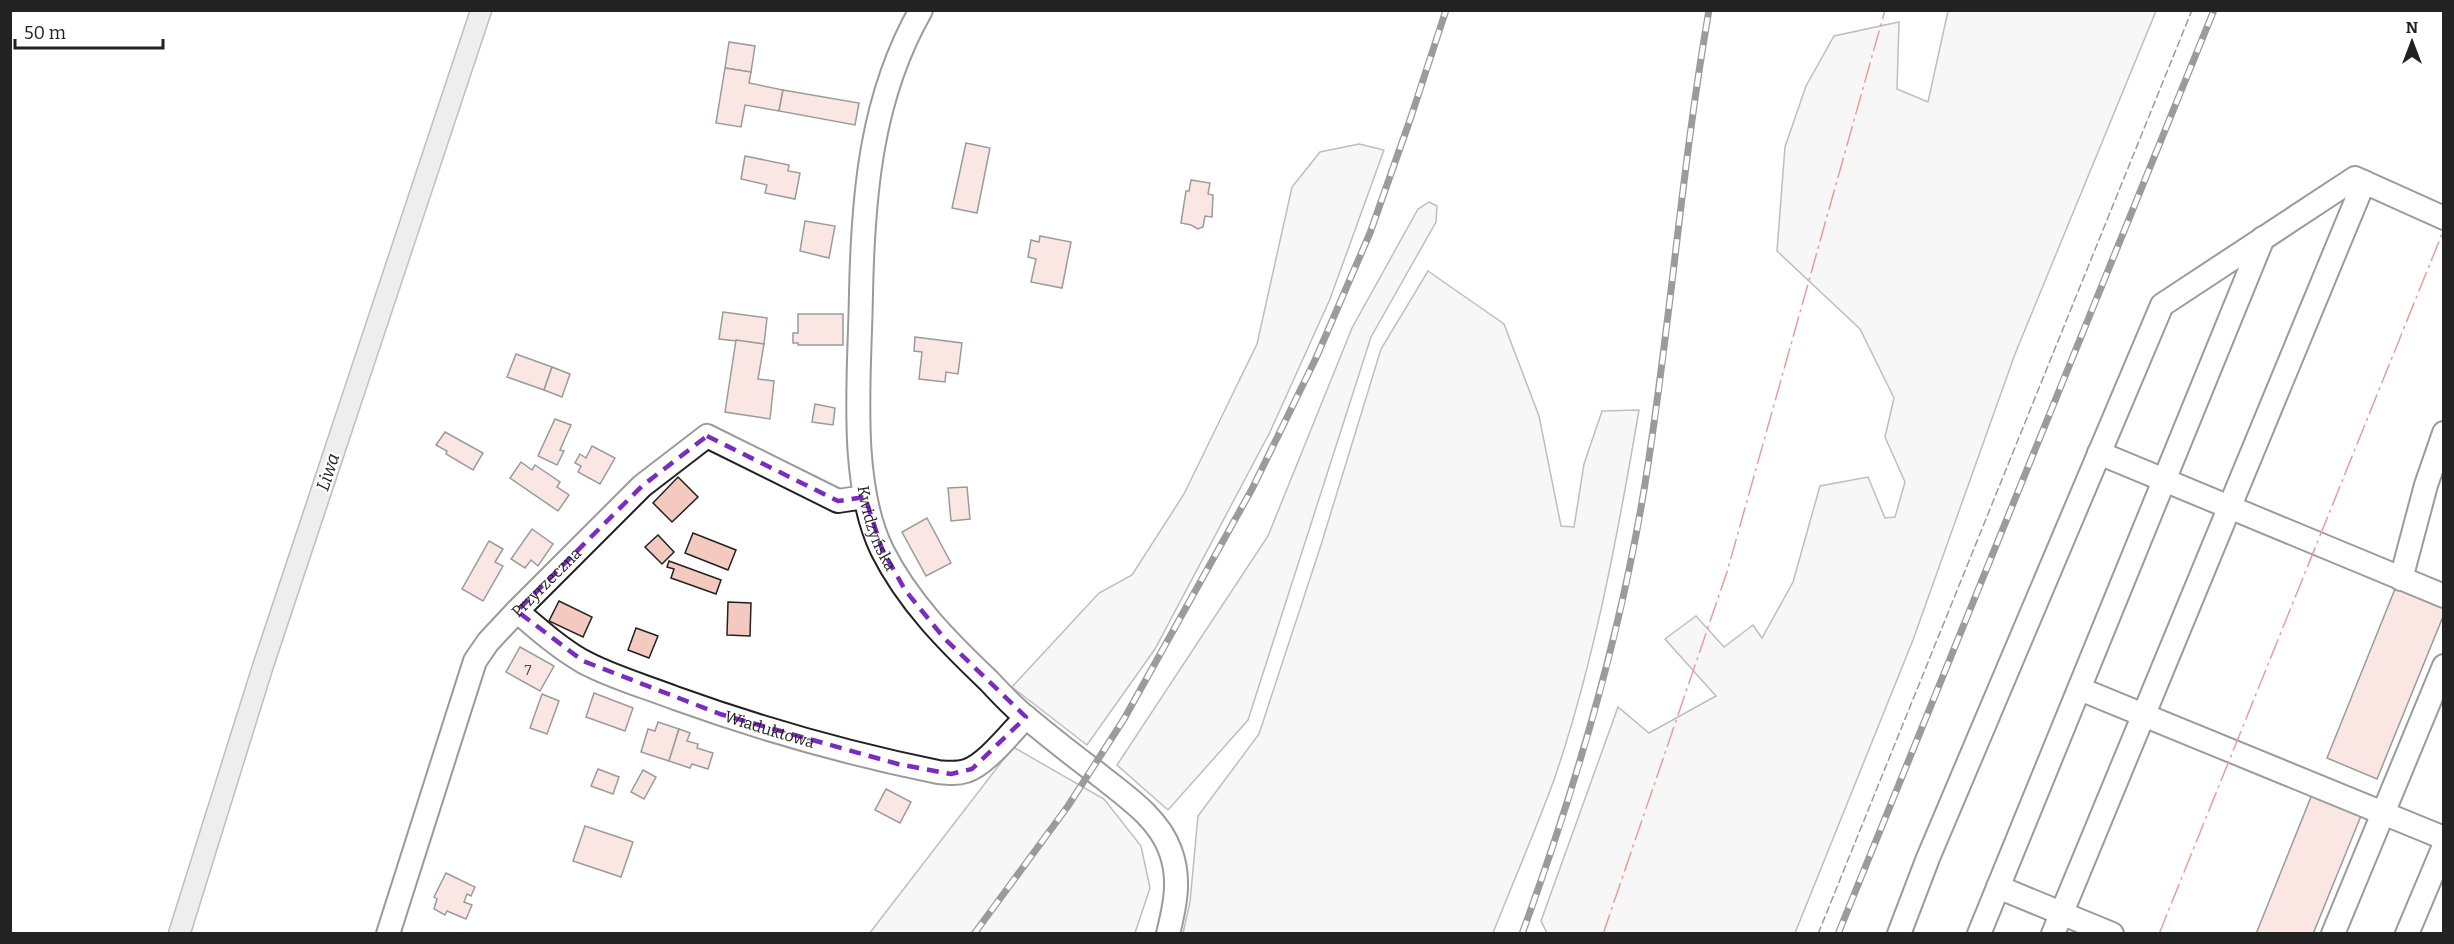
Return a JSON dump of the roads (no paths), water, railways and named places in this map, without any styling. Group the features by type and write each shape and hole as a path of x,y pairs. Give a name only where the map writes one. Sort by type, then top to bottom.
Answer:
{"street":[{"name":"Kwidzyńska","path":"921,10 890,79 870,165 863,221 860,468 868,511 882,549 906,590 944,638 1026,717 1139,807 1162,834 1170,851 1177,882 1175,907 1168,933"},
{"path":"1899,933 1928,858 2162,305 2355,178 2444,218"},
{"path":"2058,923 2364,182"},
{"path":"1979,933 2263,238"},
{"path":"2402,579 2426,485 2444,433"},
{"name":"Przyrzeczna","path":"388,933 475,661 488,642 517,611 642,486 707,436 838,501 865,497"},
{"path":"2099,453 2444,596"},
{"name":"Wiaduktowa","path":"517,611 555,644 583,661 618,677 720,714 823,745 938,772 951,774 972,769 983,761 1026,717"},
{"path":"2333,933 2444,666"},
{"path":"2080,689 2444,838"},
{"path":"2407,933 2444,846"},
{"path":"1998,887 2058,923 2112,933"}],"water":[{"name":"Liwa","path":"470,10 492,11 273,669 191,933 168,933 253,663"}],"railway":[{"path":"974,934 1068,806 1124,719 1252,489 1316,358 1370,233 1446,10"},
{"path":"1522,934 1560,825 1594,715 1634,547 1653,430 1691,130 1709,10"},
{"path":"1838,934 2214,10"}]}
